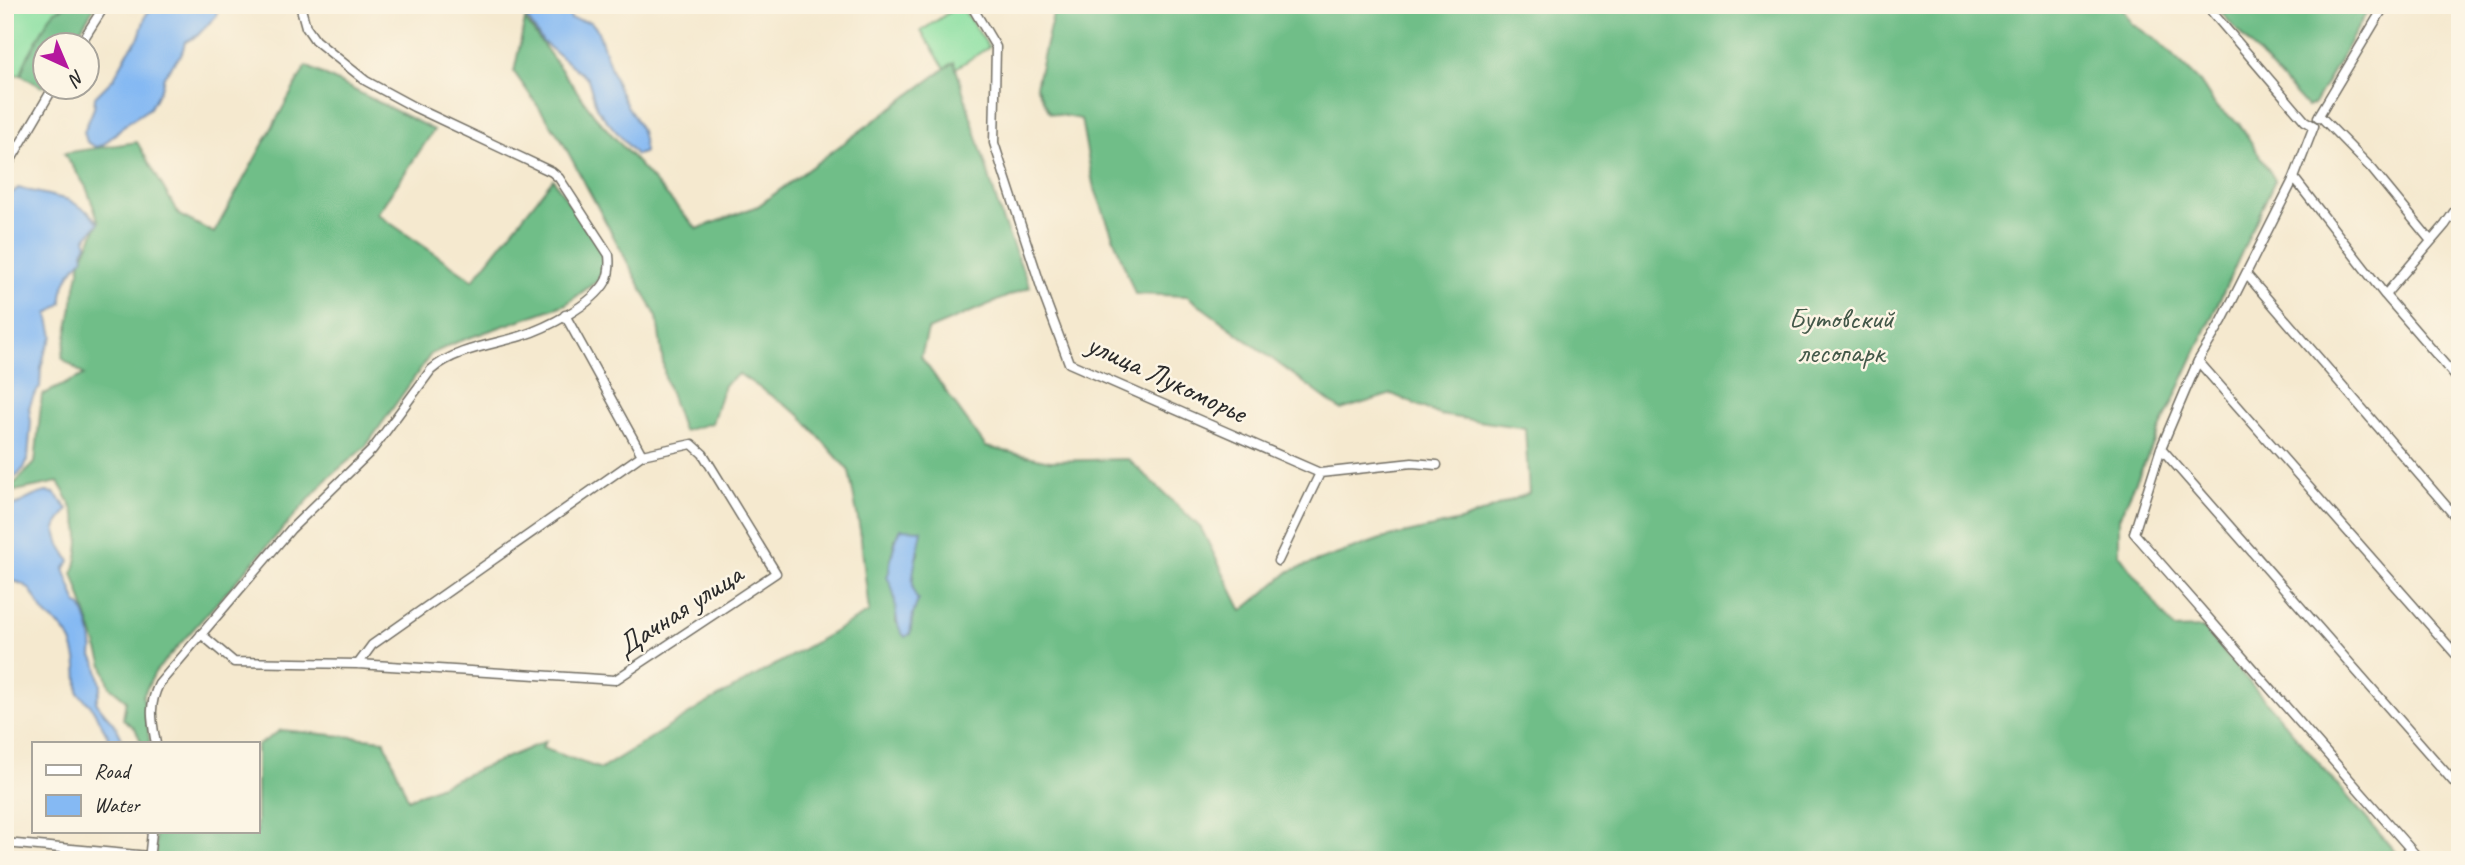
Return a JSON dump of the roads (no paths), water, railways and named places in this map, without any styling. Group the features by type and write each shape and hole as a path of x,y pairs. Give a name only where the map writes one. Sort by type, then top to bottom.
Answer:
{"street":[{"path":"88,32 105,5"},
{"path":"156,742 150,710 152,697 159,684 291,529 372,450 431,370 441,361 455,355 524,334 565,316 593,296 605,282 610,268 609,255 559,178 366,81 315,40 306,27 300,5"},
{"name":"улица Лукоморье","path":"971,5 996,47 994,143 1069,363 1320,472 1412,463 1437,465"},
{"path":"2206,5 2305,121 2314,126"},
{"path":"2385,5 2319,115 2294,178 2247,275 2199,362 2161,448 2134,533 2420,860"},
{"path":"5,170 45,102"},
{"path":"2319,115 2372,169 2431,241"},
{"path":"2294,178 2385,295 2460,382"},
{"path":"2385,295 2460,203"},
{"path":"2247,275 2460,522"},
{"path":"565,316 642,455"},
{"path":"2199,362 2460,659"},
{"name":"Дачная улица","path":"201,634 234,662 358,664 615,680 776,573 703,454 692,444 642,455 372,645 358,664"},
{"path":"2161,448 2460,789"},
{"path":"1278,561 1320,472"},
{"path":"5,843 149,858 152,834"}],"water":[{"path":"154,5 216,5 217,15 197,36 185,42 182,53 164,76 162,86 150,108 127,123 103,145 96,147 87,142 84,132 95,102 102,102 102,90 114,78 139,37 146,15"},
{"path":"533,5 566,5 571,19 591,22 597,29 620,92 639,126 644,153 636,155 597,109 588,79 543,42 526,17"},
{"path":"18,188 69,200 90,213 99,223 85,239 87,244 83,252 84,258 68,278 62,303 48,314 53,336 45,352 40,387 29,408 31,422 28,458 17,476 5,482 5,207 11,194"},
{"path":"54,493 68,509 55,528 60,545 70,561 64,569 90,630 92,656 97,665 101,686 96,702 116,726 122,742 106,742 108,736 91,706 78,693 74,651 63,629 45,614 25,586 13,581 5,586 5,508 36,495"},
{"path":"901,529 922,530 913,576 914,593 918,600 910,634 905,637 900,631 894,593 887,577"}],"park label":[{"name":"Бутовский лесопарк","path":"1841,335"}]}
